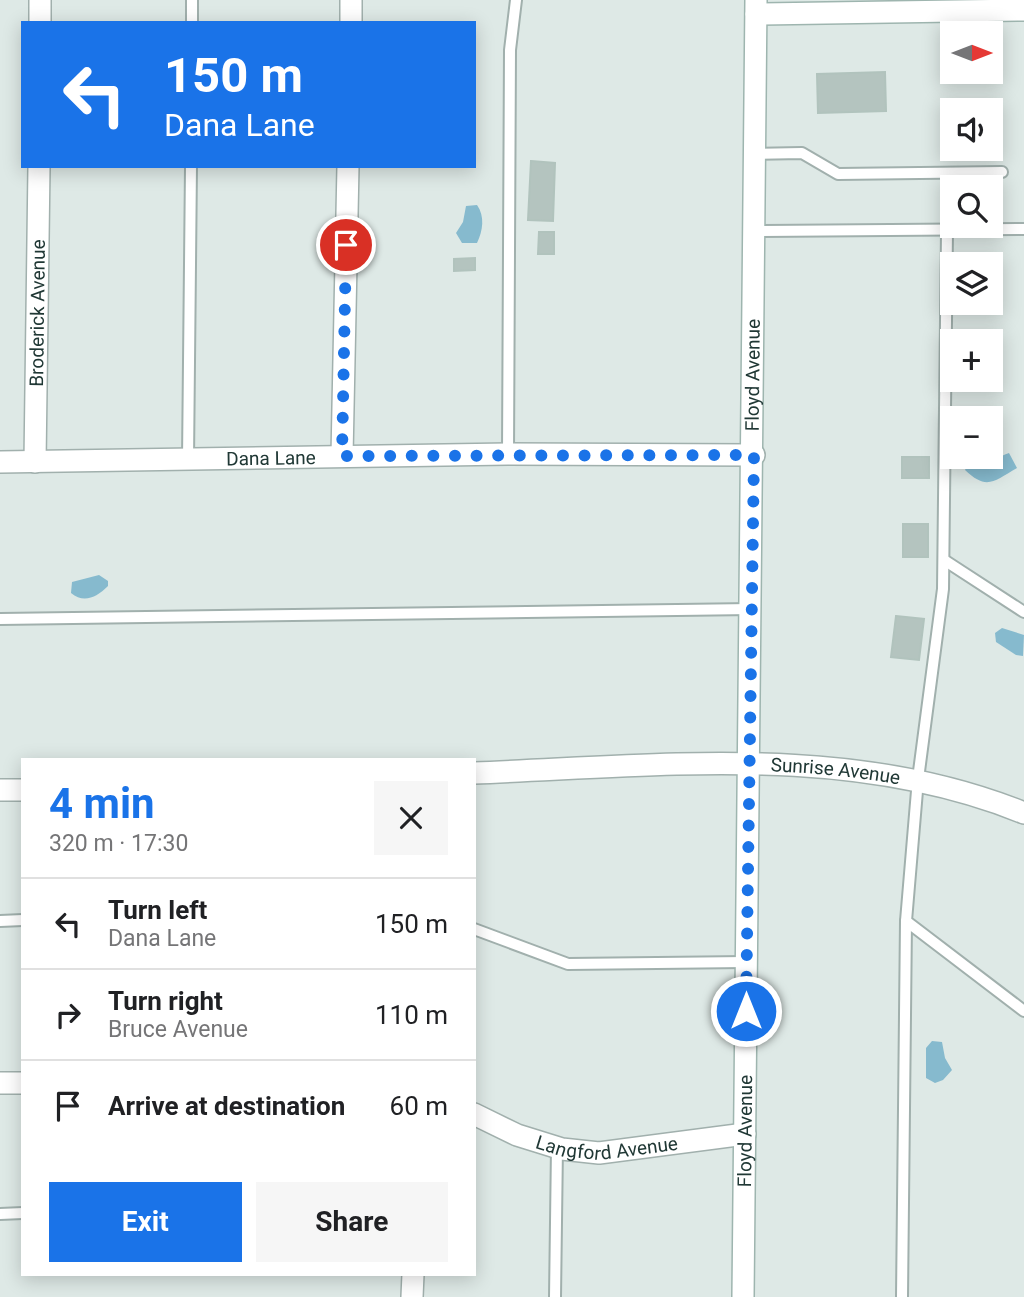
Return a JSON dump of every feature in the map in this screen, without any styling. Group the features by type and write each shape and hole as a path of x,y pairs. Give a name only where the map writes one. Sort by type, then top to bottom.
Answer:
{"street":[{"path":"40,0 40,21"},
{"path":"351,0 351,21"},
{"path":"756,7 1024,10"},
{"name":"Floyd Avenue","path":"743,1297 754,455 756,7"},
{"name":"Broderick Avenue","path":"35,461 38,168"},
{"path":"342,456 348,168"},
{"name":"Dana Lane","path":"0,462 508,454 754,455"},
{"name":"Sunrise Avenue","path":"476,773 748,762 862,769 918,779 984,797 1024,813"},
{"path":"0,790 21,790"},
{"path":"0,1083 21,1083"},
{"name":"Langford Avenue","path":"476,1115 517,1135 558,1147 599,1153 745,1134"},
{"path":"412,1297 413,1276"}],"lane":[{"path":"192,0 192,21"},
{"path":"508,454 510,50 516,0"},
{"path":"756,154 802,153 838,174 1002,173"},
{"path":"188,460 191,168"},
{"path":"1003,230 1024,229"},
{"path":"755,231 940,231"},
{"path":"902,1297 906,921 918,779 944,560 947,238"},
{"path":"944,560 1024,612"},
{"path":"0,619 752,610"},
{"path":"0,921 21,920"},
{"path":"906,921 1024,1011"},
{"path":"476,930 568,964 746,962"},
{"path":"555,1297 558,1147"},
{"path":"0,1214 21,1213"}],"water":[{"path":"477,205 482,219 479,238 477,243 462,243 456,233 463,222 466,206"},
{"path":"1009,453 1017,468 991,482 979,480 965,470 1003,469 1003,455"},
{"path":"99,575 108,581 108,586 99,593 86,599 71,593 72,582"},
{"path":"1002,628 1024,635 1023,656 1016,655 996,642 995,633"},
{"path":"932,1041 942,1042 945,1058 952,1070 943,1080 935,1083 926,1078 926,1048"}],"building":[{"path":"885,72 886,111 818,113 817,74"},
{"path":"531,161 555,163 553,221 528,220"},
{"path":"539,232 554,232 554,254 538,254"},
{"path":"475,258 475,270 454,271 454,259"},
{"path":"902,457 929,457 929,478 902,478"},
{"path":"903,524 928,524 928,557 903,557"},
{"path":"896,616 924,619 919,660 891,657"}],"route":[{"path":"346,245 342,456 754,455 746,1011"}]}
